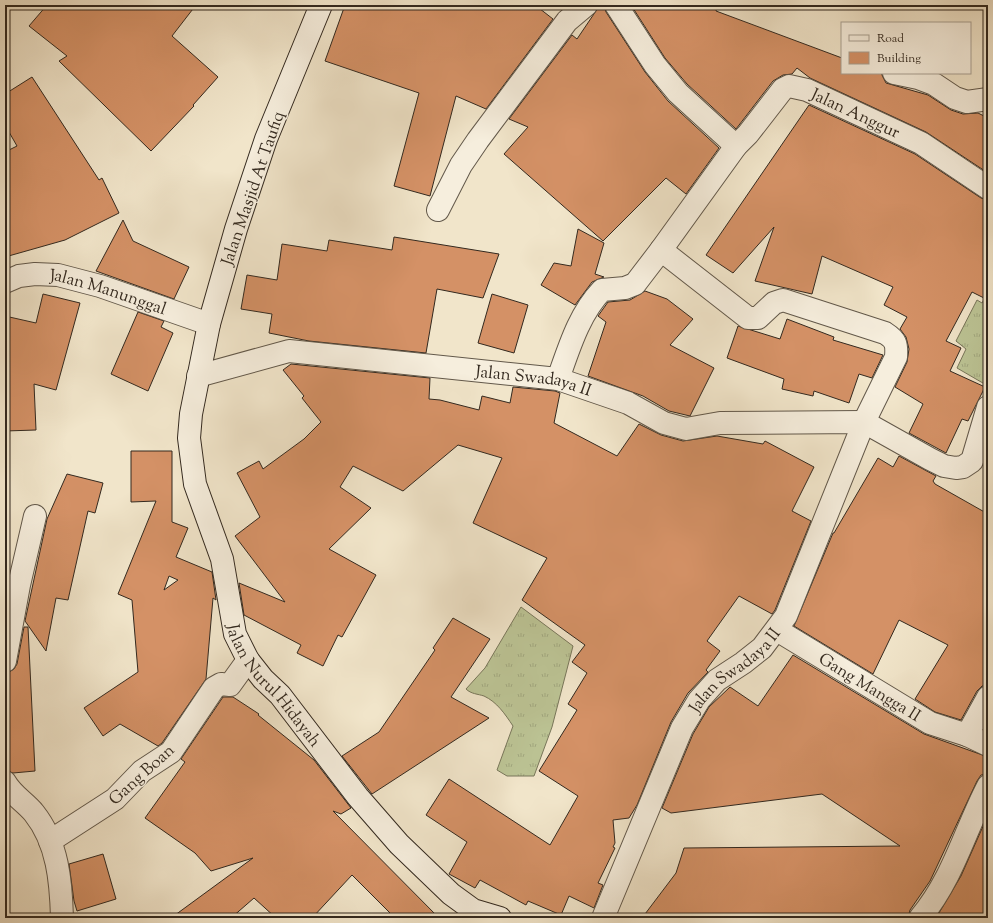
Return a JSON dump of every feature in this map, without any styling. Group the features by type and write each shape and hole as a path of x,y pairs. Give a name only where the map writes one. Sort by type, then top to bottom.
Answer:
{"street":[{"name":"Jalan Masjid At Taufiq","path":"198,376 209,324 236,229 266,139 321,5"},
{"path":"438,210 461,165 478,140 558,32 567,21 586,5"},
{"path":"616,5 655,65 678,93 736,146"},
{"path":"899,74 918,78 934,84 955,98 967,102 988,99"},
{"name":"Jalan Anggur","path":"558,379 581,320 594,298 602,290 625,288 635,284 736,146 748,134 783,89 788,86 807,90 921,143 988,188"},
{"name":"Jalan Swadaya II","path":"603,918 682,728 699,700 717,680 762,648 786,616 864,422 896,357 897,346 894,338 884,333 784,300 774,303 758,318 748,318 661,250"},
{"name":"Jalan Manunggal","path":"5,282 19,276 35,274 58,275 100,286 209,324"},
{"name":"Jalan Swadaya II","path":"198,376 289,351 558,379 628,403 664,423 686,429 720,424 864,422"},
{"name":"Jalan Nurul Hidayah","path":"198,376 189,438 195,484 222,559 234,634 248,660 263,679 280,695 358,797 399,844 470,914 500,918"},
{"path":"864,422 930,459 951,468 960,468 970,464 983,444 988,406"},
{"path":"5,656 35,516"},
{"name":"Gang Mangga II","path":"777,630 930,723 967,735 988,745"},
{"name":"Gang Boan","path":"50,841 115,799 142,771 171,752 214,688 221,684 230,684 248,660"},
{"path":"967,735 988,696"},
{"path":"5,782 9,789 34,812 50,841 56,858 62,918"},
{"path":"920,918 931,906 948,877 988,786"}],"green space":[{"path":"988,292 988,386 957,368 966,349 956,341 977,300 982,303"},
{"path":"521,607 573,646 552,727 534,776 507,776 497,770 513,726 497,705 484,696 472,693 466,689 485,668"}],"building":[{"path":"47,5 196,5 172,36 218,77 193,105 194,106 151,151 59,61 67,56 29,26"},
{"path":"345,5 535,5 553,19 486,109 456,96 430,196 394,186 419,93 325,61"},
{"path":"600,5 604,5 606,12 645,72 668,101 719,148 686,194 666,178 603,241 504,154 528,127 509,119 572,35 577,39"},
{"path":"631,5 717,5 716,11 841,58 841,74 882,74 886,83 928,95 951,110 963,114 978,113 988,118 988,173 926,132 810,78 797,68 792,74 783,75 773,81 736,129 687,84 665,58"},
{"path":"32,77 99,180 102,178 119,213 65,240 5,257 5,152 17,146 5,125 5,94"},
{"path":"809,105 915,154 981,198 988,200 988,300 972,292 946,341 961,348 950,371 985,387 968,421 962,419 946,453 909,433 923,404 895,387 907,362 909,349 906,337 900,329 907,317 884,305 893,287 822,256 812,294 755,281 774,227 733,273 706,255"},
{"path":"123,220 133,241 189,267 174,299 96,271"},
{"path":"578,229 604,243 595,274 604,277 592,282 575,305 541,285 554,263 571,266"},
{"path":"394,237 499,254 483,298 437,289 426,353 309,341 269,333 272,314 241,309 247,275 277,280 282,244 327,251 329,240 392,250"},
{"path":"645,291 667,299 693,319 670,345 714,368 690,416 669,411 643,396 588,376 606,322 598,316 608,302 630,300"},
{"path":"43,294 80,303 56,390 34,384 36,430 5,431 5,316 36,323"},
{"path":"492,294 528,305 514,353 478,343"},
{"path":"138,312 164,321 161,327 173,333 148,391 111,374"},
{"path":"787,319 834,337 833,340 883,355 872,378 859,374 849,403 814,391 813,396 782,389 784,379 727,358 738,326 780,339"},
{"path":"291,364 430,378 429,399 440,400 479,410 482,396 510,403 513,387 555,391 560,393 554,423 617,456 639,424 661,435 683,441 717,436 763,444 765,441 814,467 792,511 811,521 775,610 772,614 739,596 707,641 720,651 706,670 708,672 688,693 671,722 637,805 629,818 613,820 615,843 613,847 615,848 598,883 603,885 594,908 569,896 561,915 528,901 526,905 480,880 475,888 449,874 467,842 426,815 449,779 550,845 578,796 539,771 577,710 568,704 587,673 572,662 585,645 522,600 547,558 473,523 502,458 458,445 403,491 353,466 340,487 371,508 329,549 376,575 342,637 338,635 323,666 297,653 301,645 244,615 239,583 285,602 235,536 260,517 237,473 259,461 263,469 304,439 321,422 302,398 304,396 283,370"},
{"path":"131,451 172,451 172,522 188,528 176,557 212,572 216,600 213,598 206,679 162,743 158,746 120,724 103,736 84,708 138,672 132,600 118,594 156,501 131,502","holes":["169,576 178,580 164,590"]},
{"path":"899,456 936,476 933,481 935,484 988,514 988,685 982,686 977,691 961,720 935,712 915,699 948,645 899,620 873,674 794,626 833,533 878,458 893,467"},
{"path":"67,474 103,483 95,513 88,511 68,600 56,598 46,651 25,621 47,519"},
{"path":"453,618 490,639 451,697 489,718 372,794 342,756 379,732 435,650 433,648"},
{"path":"24,627 28,627 35,771 13,773 5,770 7,673 14,669 17,664"},
{"path":"793,655 924,734 988,757 988,774 981,775 977,781 930,881 910,910 908,918 642,918 676,873 684,848 900,846 822,794 671,813 662,808 693,734 709,707 730,687 758,706"},
{"path":"223,697 233,697 259,714 258,715 314,760 351,808 341,814 333,811 439,918 395,918 352,875 312,918 276,918 254,898 231,918 171,918 253,858 211,871 195,853 145,818 185,762 181,759"},
{"path":"988,815 988,918 936,918 961,876"},
{"path":"103,854 116,899 77,911 74,901 69,864"}]}
